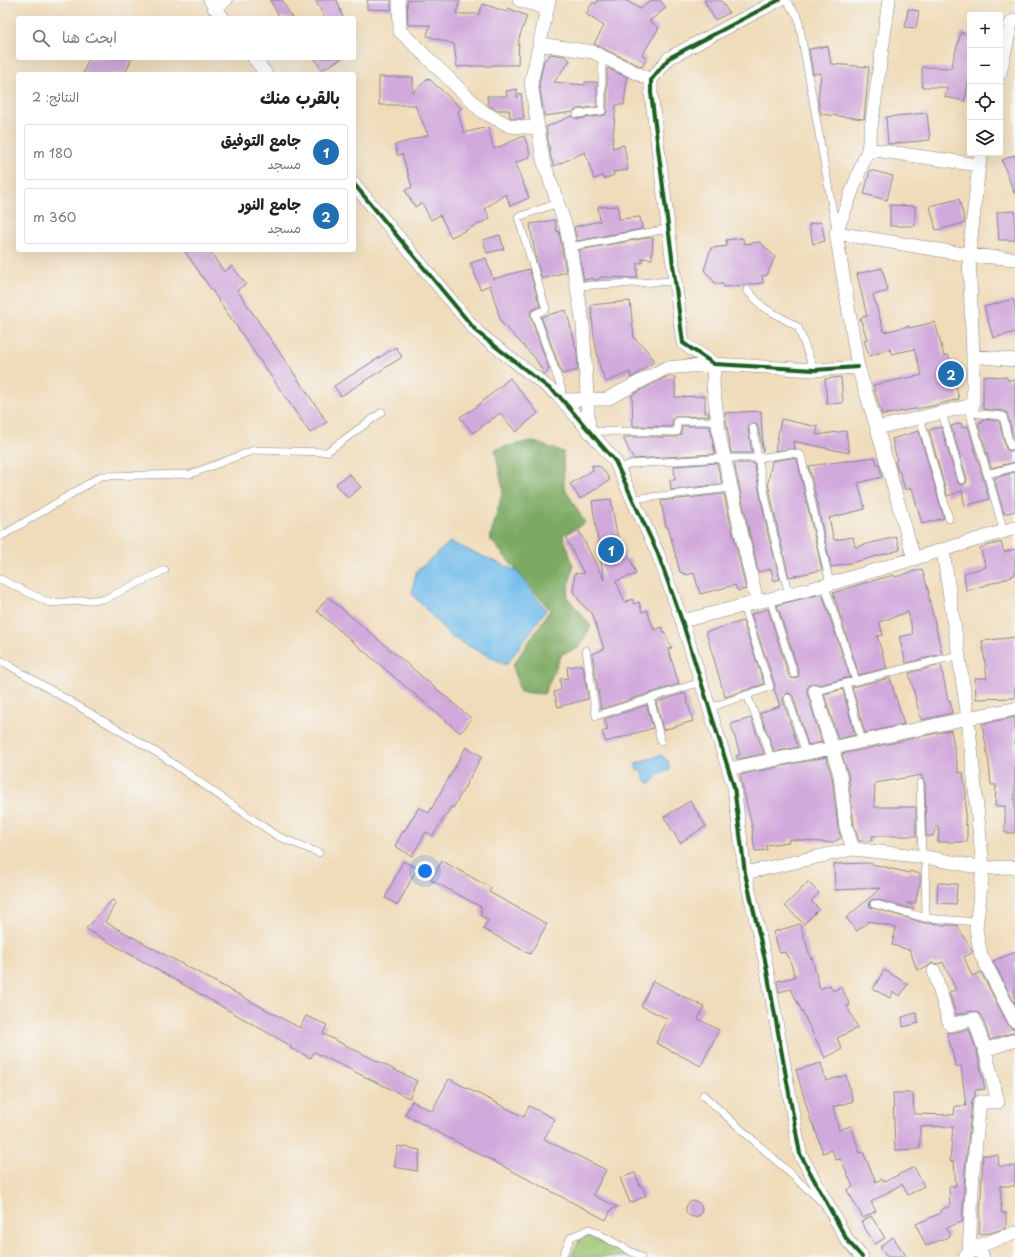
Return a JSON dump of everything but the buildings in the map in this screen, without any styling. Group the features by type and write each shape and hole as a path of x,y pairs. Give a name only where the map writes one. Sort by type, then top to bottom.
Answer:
{"street":[{"path":"216,9 226,0"},
{"path":"399,0 400,31 483,112 510,126 538,128"},
{"path":"519,0 547,4 531,83 544,160 566,227 570,247 583,324 590,431"},
{"path":"714,364 683,342 651,93 651,80 669,58 779,0"},
{"path":"889,0 868,149 836,232 858,367 914,559"},
{"path":"1003,59 1011,23 1015,20"},
{"path":"539,44 593,52 651,80"},
{"path":"256,60 264,72"},
{"path":"868,149 981,159 969,255 974,406 969,410 942,413 877,428"},
{"path":"356,186 477,332 561,398 615,461 619,468 658,554 682,621 734,787 745,873 765,960 800,1154 847,1240 862,1257"},
{"path":"836,232 969,255 1015,259"},
{"path":"973,356 1015,360"},
{"path":"561,398 607,399 666,368 714,364 814,370 858,367"},
{"path":"714,364 713,386 717,421 724,458 731,488 764,601"},
{"path":"682,621 827,585 1009,530"},
{"path":"943,550 968,718 983,868 976,930 981,955 1015,1021"},
{"path":"815,691 840,775 846,827 853,849"},
{"path":"728,769 806,754 1015,709"},
{"path":"745,873 853,849 924,857 983,868 1015,867"},
{"path":"934,971 950,1025 974,1019 985,1050 998,1102 980,1102 973,1171 974,1253 1015,1233"},
{"path":"985,1050 1015,1040"}],"lane":[{"path":"786,0 798,17 836,232"},
{"path":"577,114 602,111 602,56"},
{"path":"558,203 518,217 546,308 535,314 562,390 561,398"},
{"path":"570,247 668,229"},
{"path":"576,286 675,281"},
{"path":"747,290 762,307 798,327 814,370"},
{"path":"1009,530 987,474 969,410 1003,416 1010,446 1015,445"},
{"path":"0,537 102,476 191,474 254,450 327,452 382,412"},
{"path":"942,413 962,480"},
{"path":"920,418 949,520"},
{"path":"590,431 677,432 677,420 717,421"},
{"path":"753,428 780,563 789,594"},
{"path":"619,468 631,464 724,458 758,458 792,453 801,455 827,585 856,681"},
{"path":"987,474 1015,467"},
{"path":"633,500 731,488"},
{"path":"0,579 50,603 105,599 165,570"},
{"path":"764,601 794,674"},
{"path":"709,708 770,688 744,606"},
{"path":"586,650 596,716 701,682"},
{"path":"815,691 959,655"},
{"path":"0,660 161,755 277,836 319,852"},
{"path":"846,683 862,742"},
{"path":"747,695 772,761"},
{"path":"650,698 661,741"},
{"path":"788,698 806,754"},
{"path":"920,783 926,918"},
{"path":"874,904 926,918 977,922"},
{"path":"703,1095 830,1209"},
{"path":"562,1257 571,1237 590,1230 641,1257"}],"green space":[{"path":"531,441 563,452 564,487 585,523 563,535 573,565 567,597 591,626 579,648 562,654 544,694 520,692 513,665 550,610 490,539 503,490 495,449"},
{"path":"588,1236 630,1257 571,1257 580,1239"}],"water":[{"path":"450,542 517,571 546,610 506,665 451,637 412,594 416,572"},
{"path":"661,755 668,761 670,770 657,775 651,784 645,780 641,771 636,769 636,763"}],"cycle path":[{"path":"779,0 669,58 651,80 651,93 683,343 714,364 814,370 858,367"},
{"path":"356,186 477,332 559,396 615,461 658,554 682,621 734,787 745,873 765,960 800,1154 847,1240 862,1257"}],"place":[{"name":"جامع النور","path":"951,374"},
{"name":"جامع التوفيق","path":"611,550"}]}
